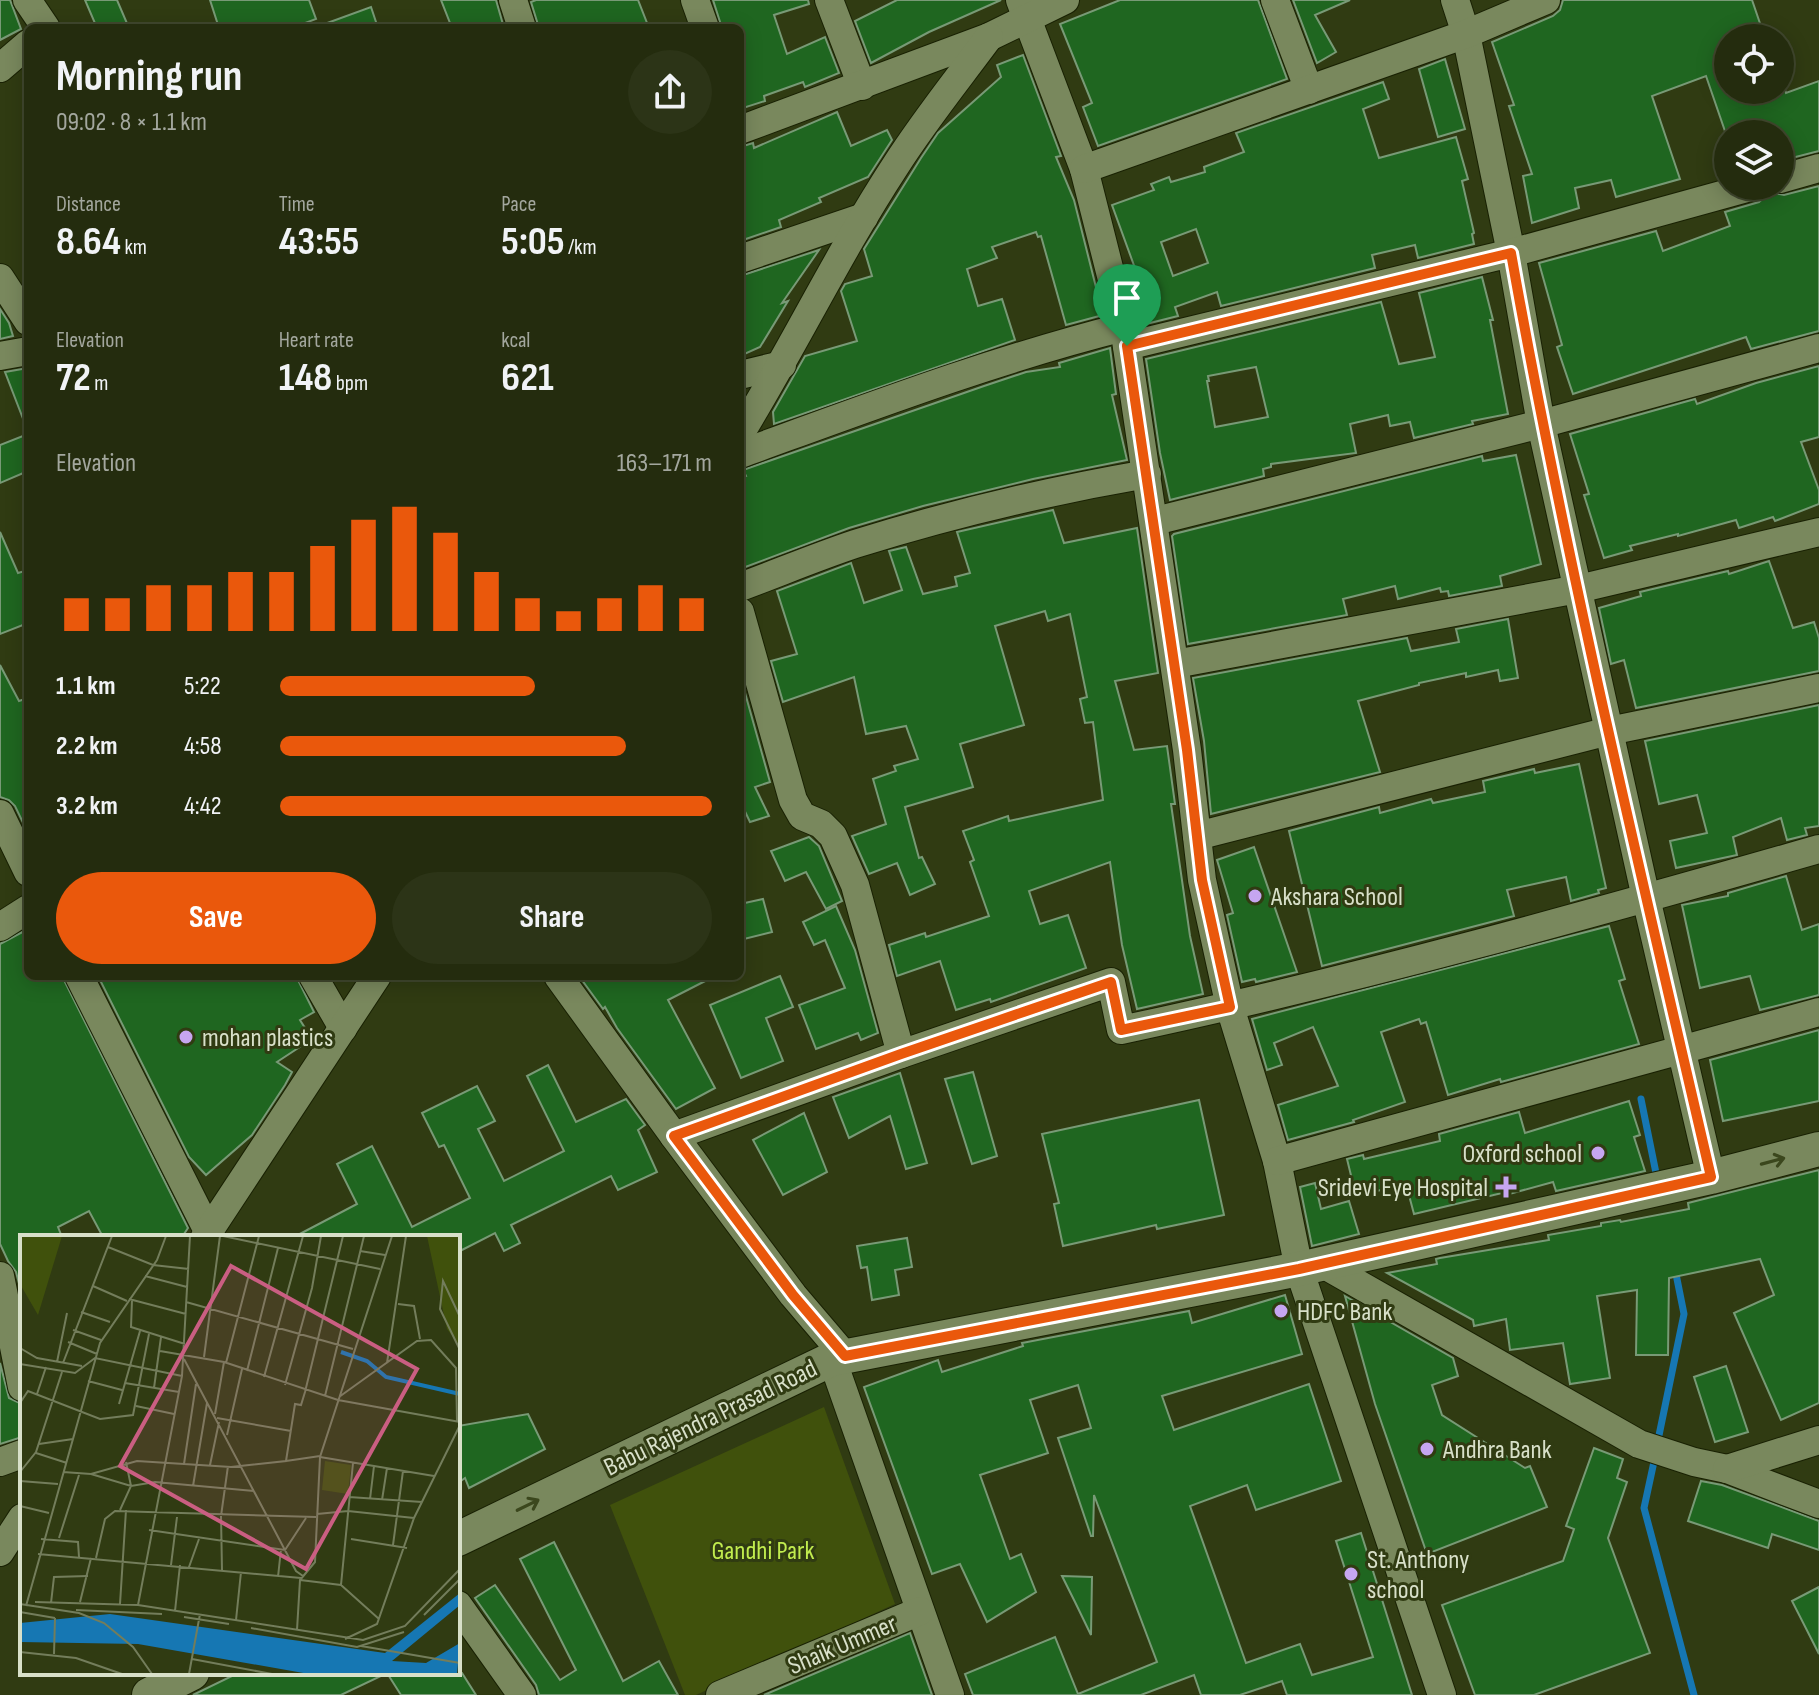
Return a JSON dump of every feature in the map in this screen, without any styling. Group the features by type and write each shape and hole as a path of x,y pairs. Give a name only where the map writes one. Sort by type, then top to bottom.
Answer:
{"street":[{"path":"27,0 43,24"},
{"path":"513,0 521,24"},
{"path":"695,0 704,24"},
{"path":"829,0 862,86"},
{"path":"744,427 896,164 989,37 1025,9 1065,0"},
{"path":"1275,0 1309,90"},
{"path":"1455,0 1466,34 1511,253 1541,424 1711,1177"},
{"path":"1084,169 1466,34 1546,0"},
{"path":"1025,9 1084,169 1125,336 1155,521 1202,880 1230,1007 1442,1695"},
{"path":"744,127 989,37"},
{"path":"0,68 24,47"},
{"path":"1794,175 1819,168"},
{"path":"744,453 911,391 1045,347 1125,336 1511,253 1714,197"},
{"path":"744,258 864,217"},
{"path":"0,278 24,315"},
{"path":"1155,521 1541,424 1819,348"},
{"path":"0,356 24,352"},
{"path":"744,374 782,365"},
{"path":"744,586 853,545 915,527 1055,490 1147,474"},
{"path":"1175,664 1578,589 1819,532"},
{"path":"744,626 793,800 802,816 821,824 833,836 855,885 901,1054"},
{"path":"1197,836 1609,731 1819,688"},
{"path":"0,814 24,864"},
{"path":"674,1136 1111,982 1121,1030 1230,1007 1646,898 1819,849"},
{"path":"0,927 24,912"},
{"path":"81,980 208,1235"},
{"path":"315,980 343,1028"},
{"path":"208,1235 374,980"},
{"path":"561,980 839,1357 950,1695"},
{"path":"1277,1161 1819,1012"},
{"name":"Babu Rajendra Prasad Road","path":"460,1538 839,1357 1311,1266 1660,1189 1819,1149"},
{"path":"1311,1266 1639,1444 1727,1469 1819,1504"},
{"path":"0,1276 20,1377"},
{"path":"1727,1469 1819,1440"},
{"path":"0,1462 20,1455"},
{"path":"0,1552 20,1521"},
{"path":"460,1608 522,1695"},
{"name":"Shaik Ummer","path":"720,1695 920,1611"},
{"path":"149,1695 188,1675"}],"green space":[{"name":"Gandhi Park","path":"824,1407 895,1604 696,1695 685,1695 610,1505"}],"building":[{"path":"0,0 10,0 21,29 0,40"},
{"path":"85,0 117,0 127,24 95,24"},
{"path":"210,0 309,0 316,19 303,24 218,24"},
{"path":"441,0 496,0 503,24 450,24"},
{"path":"638,0 647,24 538,24 531,2"},
{"path":"713,0 808,0 809,4 774,15 787,54 825,37 839,73 805,87 803,82 764,96 765,101 744,108 744,24 721,24"},
{"path":"897,0 1001,0 929,32 871,63 855,21"},
{"path":"1120,0 1258,0 1287,79 1098,146 1083,107 1092,103 1060,24"},
{"path":"1293,0 1350,0 1315,15 1336,52 1317,63"},
{"path":"1563,0 1752,0 1760,24 1714,24 1714,99 1706,76 1652,96 1680,179 1616,197 1611,180 1575,188 1579,208 1532,223 1523,176 1532,174 1509,106 1514,105 1492,42 1553,16 1560,10"},
{"path":"371,7 377,24 324,24"},
{"path":"1023,55 1061,156 1056,157 1074,200 1103,315 1066,325 1041,236 1038,237 1036,232 992,247 997,258 967,269 978,306 1002,299 1015,340 774,424 773,412 805,356 857,341 841,291 845,284 872,276 864,249 921,158 938,133 1001,77 997,65"},
{"path":"1445,59 1465,129 1438,137 1419,69"},
{"path":"1819,81 1819,151 1794,157 1794,120 1721,120 1716,104 1794,104 1794,90"},
{"path":"1383,82 1389,99 1363,109 1379,158 1456,137 1468,179 1462,181 1474,244 1418,258 1415,245 1372,255 1375,268 1221,306 1217,292 1175,307 1178,316 1146,324 1128,274 1136,271 1112,205 1154,190 1151,184 1169,177 1171,182 1205,172 1204,167 1244,152 1236,133","holes":["1196,229 1208,263 1173,276 1161,242"]},
{"path":"837,112 851,146 887,130 892,140 868,177 819,198 821,202 779,220 781,227 744,240 744,146 753,143 754,148"},
{"path":"1819,186 1819,331 1751,349 1746,337 1573,394 1557,347 1562,345 1539,263 1656,231 1663,251 1730,226 1725,212 1761,200 1794,200 1794,192"},
{"path":"819,250 782,303 788,301 760,347 744,354 744,275"},
{"path":"1482,277 1493,320 1490,320 1508,414 1414,438 1410,422 1390,426 1388,415 1350,424 1356,453 1271,464 1271,467 1263,469 1264,476 1170,500 1146,359 1381,302 1399,364 1435,357 1419,293","holes":["1256,367 1268,417 1215,427 1208,376"]},
{"path":"0,309 13,336 0,339"},
{"path":"1110,348 1116,394 1112,395 1127,460 923,506 849,528 744,567 744,470 1026,372 1060,367 1059,363"},
{"path":"1819,366 1819,437 1801,442 1819,490 1819,504 1775,521 1773,517 1739,528 1736,520 1630,546 1632,550 1604,558 1584,495 1589,494 1570,434 1695,399 1697,404 1756,383"},
{"path":"24,369 24,421 5,372"},
{"path":"24,436 24,473 0,483 0,445"},
{"path":"1516,455 1541,564 1500,576 1502,586 1449,596 1448,591 1441,592 1440,588 1398,599 1395,586 1343,599 1347,615 1188,644 1174,534 1482,456 1483,461"},
{"path":"1053,510 1064,543 1137,528 1158,673 1115,681 1134,750 1167,746 1175,804 1171,804 1190,936 1203,994 1137,1009 1122,945 1110,862 1029,891 1040,924 1068,915 1086,968 991,1002 990,999 956,1010 940,961 897,976 889,945 925,933 926,937 989,916 963,831 1008,816 1009,821 1103,800 1093,722 1085,723 1080,699 1087,697 1070,614 1048,621 1045,611 995,626 1024,725 960,744 973,787 905,807 919,858 922,857 935,884 910,895 897,863 869,874 852,836 886,824 873,779 896,771 894,766 918,759 906,726 866,734 854,677 783,702 771,661 797,654 777,591 851,563 864,603 902,590 889,551 906,547 923,594 957,586 955,577 970,573 957,532"},
{"path":"0,532 18,573 24,571 24,625 0,634"},
{"path":"1769,561 1793,628 1814,622 1819,638 1819,671 1636,708 1624,660 1611,664 1599,608 1641,596 1640,592 1728,571 1729,574"},
{"path":"1508,619 1518,678 1500,681 1498,670 1466,677 1466,673 1358,701 1380,772 1211,814 1204,741 1193,678 1407,638 1411,651 1459,642 1456,629"},
{"path":"0,665 19,701 24,699 24,825 15,806 0,797"},
{"path":"744,689 770,782 755,787 769,816 750,822 744,809"},
{"path":"1819,705 1819,826 1805,828 1807,835 1787,840 1781,818 1733,837 1737,855 1676,868 1670,841 1707,833 1697,795 1659,804 1645,741"},
{"path":"1579,764 1606,888 1571,901 1566,877 1507,890 1514,916 1322,966 1289,831 1379,807 1380,813 1431,799 1433,803 1485,792 1483,781 1534,769 1535,773"},
{"path":"809,837 819,846 842,901 826,909 806,872 785,881 771,851"},
{"path":"1254,847 1297,972 1256,982 1255,979 1242,982 1227,915 1233,913 1217,860"},
{"path":"1786,876 1802,930 1819,924 1819,995 1760,1010 1750,976 1700,988 1682,905 1728,896 1728,893"},
{"path":"763,899 772,932 744,939 744,903"},
{"path":"836,906 855,950 878,1033 861,1040 858,1033 816,1049 799,1005 845,988 825,940 814,945 803,922"},
{"path":"1609,926 1625,979 1619,981 1639,1044 1448,1095 1426,1022 1421,1024 1419,1019 1381,1032 1405,1102 1354,1122 1288,1140 1278,1105 1338,1086 1313,1027 1274,1043 1282,1065 1267,1070 1252,1019"},
{"path":"24,931 24,980 64,980 188,1228 183,1235 102,1235 89,1211 58,1227 61,1235 20,1235 20,1287 16,1272 0,1244 0,944"},
{"path":"780,976 793,1007 766,1018 783,1061 741,1078 710,1005"},
{"path":"100,980 298,980 314,1012 300,1020 312,1039 277,1062 292,1072 285,1085 252,1135 206,1175 189,1157"},
{"path":"582,980 707,980 668,1000 715,1088 676,1109 605,1007 603,1009"},
{"path":"1819,1030 1819,1101 1723,1121 1710,1060"},
{"path":"548,1065 576,1122 626,1099 645,1125 638,1130 657,1172 618,1190 611,1176 511,1225 520,1243 504,1251 495,1233 460,1251 460,1235 298,1235 357,1204 337,1164 372,1146 412,1227 470,1198 444,1145 439,1147 422,1113 477,1086 495,1121 478,1129 504,1181 564,1151 527,1076"},
{"path":"973,1072 997,1156 972,1164 945,1079"},
{"path":"900,1073 927,1163 906,1169 890,1116 849,1138 833,1097"},
{"path":"1199,1100 1224,1215 1157,1229 1156,1225 1063,1246 1054,1204 1059,1203 1042,1134"},
{"path":"1629,1101 1640,1135 1634,1137 1645,1171 1556,1191 1553,1182 1414,1214 1406,1184 1356,1196 1347,1159 1363,1155 1364,1159 1440,1141 1439,1134 1519,1112 1525,1133"},
{"path":"804,1113 827,1172 783,1195 753,1140"},
{"path":"1819,1170 1819,1403 1781,1420 1734,1313 1774,1295 1760,1259 1669,1278 1668,1355 1636,1355 1637,1290 1597,1296 1610,1378 1570,1384 1563,1343 1510,1350 1506,1319 1474,1326 1473,1320 1387,1273 1437,1264 1436,1259 1440,1258 1549,1240 1548,1235 1601,1226 1601,1223 1689,1209 1688,1203"},
{"path":"1315,1183 1321,1209 1349,1201 1359,1234 1312,1246 1300,1187"},
{"path":"907,1238 912,1267 895,1270 899,1295 872,1300 867,1267 861,1268 857,1246"},
{"path":"1285,1295 1302,1354 1162,1396 1174,1430 1309,1384 1341,1481 1256,1510 1247,1485 1190,1506 1246,1663 1300,1644 1312,1675 1373,1657 1336,1541 1361,1533 1412,1695 1287,1695 1282,1681 1240,1695 1201,1695 1194,1675 1141,1695 973,1695 965,1674 1055,1637 1078,1694 1157,1662 1094,1495 1091,1536 1058,1438 1091,1428 1078,1385 1030,1400 1048,1453 980,1475 1010,1559 1021,1554 1036,1592 987,1622 960,1564 932,1574 864,1387 938,1360 942,1372 1023,1346 1022,1343 1189,1311 1192,1323"},
{"path":"1345,1296 1453,1358 1458,1376 1432,1385 1442,1415 1525,1468 1530,1466 1547,1507 1427,1554 1375,1404"},
{"path":"0,1363 9,1398 20,1403 20,1438 0,1444"},
{"path":"1726,1366 1748,1432 1715,1442 1694,1377"},
{"path":"528,1414 545,1449 469,1488 465,1478 460,1482 460,1426"},
{"path":"1594,1448 1623,1459 1617,1478 1627,1482 1608,1538 1650,1653 1534,1695 1475,1695 1442,1605 1563,1561 1574,1529 1566,1526"},
{"path":"1701,1481 1722,1485 1819,1521 1819,1550 1772,1534 1768,1548 1688,1521"},
{"path":"554,1542 623,1681 659,1661 678,1695 539,1695 536,1685 475,1598 495,1585 560,1680 576,1670 520,1559"},
{"path":"1062,1576 1092,1577 1091,1635 1075,1602"},
{"path":"1819,1587 1819,1654 1792,1601"},
{"path":"910,1633 932,1695 764,1695"},
{"path":"462,1673 476,1695 401,1695 388,1675"},
{"path":"234,1675 383,1675 341,1695 193,1695"}],"waterway":[{"path":"1641,1099 1657,1178"},
{"path":"1657,1445 1684,1314 1675,1269"},
{"path":"1655,1457 1644,1508 1694,1695"}],"place":[{"name":"Akshara School","path":"1255,896"},
{"name":"mohan plastics","path":"186,1037"},
{"name":"Oxford school","path":"1598,1153"},
{"name":"Sridevi Eye Hospital","path":"1506,1187"},
{"name":"HDFC Bank","path":"1281,1311"},
{"name":"Andhra Bank","path":"1427,1449"},
{"name":"St. Anthony school","path":"1351,1574"}],"route":[{"path":"1511,253 1541,424 1711,1177 1299,1269 845,1356 793,1295 674,1136 1111,982 1121,1030 1230,1007 1202,880 1155,521 1127,346 1511,253"}]}
